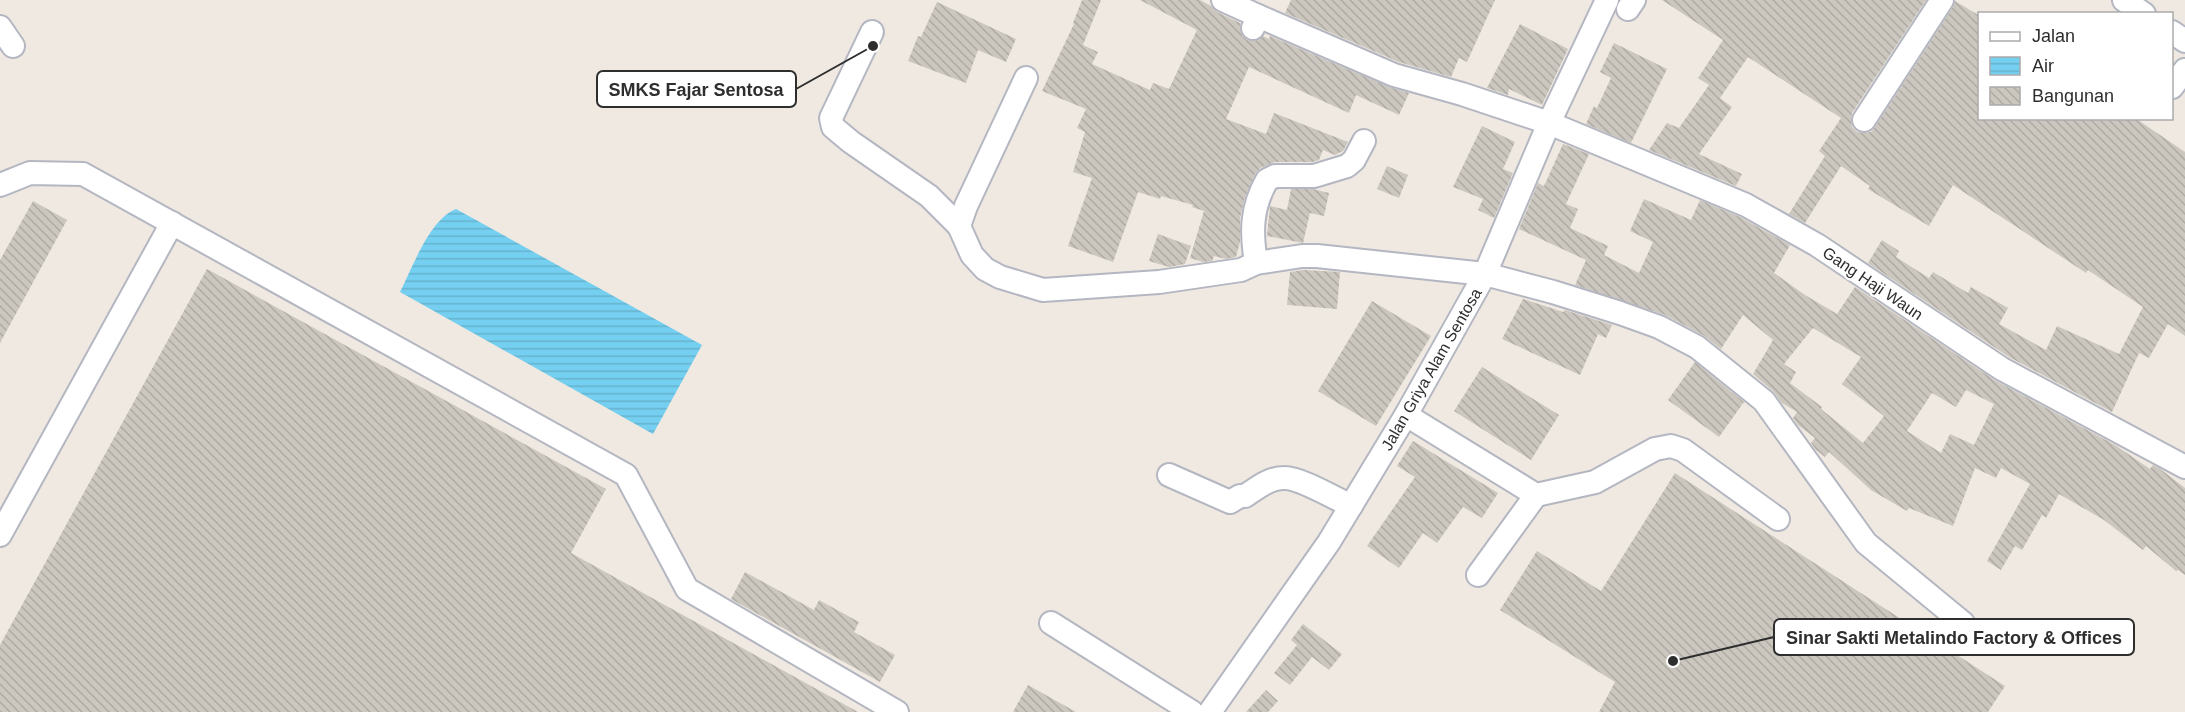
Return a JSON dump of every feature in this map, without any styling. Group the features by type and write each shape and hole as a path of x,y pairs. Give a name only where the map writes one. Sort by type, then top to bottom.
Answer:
{"street":[{"name":"Gang Haji Waun","path":"1223,0 1255,22 1394,75 1462,94 1549,123 1746,205 1817,245 2002,369 2185,467"},
{"path":"1864,120 1942,0"},
{"path":"2124,0 2141,12"},
{"name":"Jalan Griya Alam Sentosa","path":"1210,712 1329,542 1406,415 1485,274 1598,2"},
{"path":"0,27 13,46"},
{"path":"872,32 831,118 833,127 929,196 959,226 972,255 984,269 1000,277 1043,290 1159,282 1240,270 1256,263 1317,256 1485,274 1553,292 1659,327 1697,347 1764,401 1866,543 1963,623"},
{"path":"2173,86 2185,70"},
{"path":"959,226 966,206 1026,78"},
{"path":"1256,263 1251,237 1252,222 1267,180 1275,176 1314,176 1347,166 1354,160 1364,141"},
{"path":"0,185 30,173 83,174 626,475 687,589 897,712"},
{"path":"0,535 172,223"},
{"path":"1406,415 1536,495"},
{"path":"1478,575 1536,495 1594,482 1655,449 1671,446 1683,450 1778,519"},
{"path":"1169,475 1230,502 1240,496 1245,496 1261,484 1284,478 1295,480 1351,506"},
{"path":"1052,623 1192,712"}],"water":[{"path":"456,209 702,345 653,434 400,292 430,234 446,215"}],"building":[{"path":"1082,0 1101,0 1083,45 1098,52 1092,64 1150,90 1153,83 1169,89 1197,30 1140,0 1200,0 1217,12 1240,23 1242,36 1247,40 1255,41 1263,36 1269,39 1270,36 1389,87 1409,93 1399,115 1356,95 1349,113 1249,67 1226,119 1266,134 1274,113 1348,142 1343,151 1335,155 1323,150 1319,160 1312,162 1275,162 1260,168 1245,197 1240,218 1240,242 1236,257 1226,259 1214,256 1212,261 1203,262 1190,258 1204,211 1192,207 1193,205 1138,192 1113,262 1068,246 1092,178 1073,172 1085,132 1077,128 1086,109 1042,91 1074,24"},
{"path":"1291,0 1495,0 1467,62 1459,58 1451,77 1399,62 1285,13"},
{"path":"1662,0 1926,0 1852,113 1852,127 1857,132 1864,133 1871,132 1875,127 1955,1 1978,15 1978,120 2138,120 2185,152 2185,336 2168,324 2149,358 2139,353 2112,412 2009,357 1868,263 1882,240 1899,251 1896,257 1929,278 1933,272 1968,293 1971,287 2008,308 1999,324 2046,350 2057,326 2119,354 2143,307 2088,270 2086,273 1953,185 1929,226 1868,189 1870,186 1841,166 1805,223 1789,214 1825,156 1819,151 1841,118 1748,57 1720,98 1732,107 1699,154 1742,174 1736,186 1649,150 1667,123 1679,128 1709,85 1698,78 1723,40"},
{"path":"937,2 1016,39 1006,62 978,50 966,83 908,61 918,36 921,37"},
{"path":"1520,24 1568,49 1542,105 1509,89 1508,95 1487,88"},
{"path":"1614,43 1667,69 1631,143 1586,124 1594,106 1597,108 1611,78 1600,72"},
{"path":"1482,126 1515,142 1503,169 1513,173 1494,218 1478,210 1483,199 1453,187"},
{"path":"1563,144 1589,154 1566,204 1578,209 1570,228 1608,246 1604,255 1639,273 1653,242 1630,231 1644,199 1691,220 1700,200 1740,217 1790,245 1774,273 1805,295 1837,314 1855,287 1996,381 2115,445 2150,469 2153,465 2159,468 2185,488 2185,575 2176,571 2146,546 2143,550 2104,520 2059,494 2046,518 2042,515 2022,550 2015,546 2001,570 1987,561 2030,484 2001,468 1996,478 1975,468 1953,526 1909,508 1907,511 1871,490 1829,452 1825,457 1816,450 1811,443 1815,438 1798,425 1793,418 1797,412 1782,403 1773,391 1753,374 1773,340 1743,315 1721,349 1703,335 1665,315 1575,285 1586,260 1519,229 1538,183 1544,186","holes":["1813,328 1861,357 1842,384 1884,416 1863,443 1790,383 1796,372 1784,364","1966,390 1994,404 1974,445 1950,434 1941,453 1907,431 1932,393 1956,407"]},
{"path":"1387,166 1408,175 1399,198 1377,189"},
{"path":"1291,189 1313,189 1329,193 1324,216 1310,213 1303,243 1267,236 1270,206 1287,210"},
{"path":"33,201 67,220 0,343 0,260"},
{"path":"1158,234 1191,246 1185,264 1169,267 1149,261"},
{"path":"207,269 606,489 571,553 858,712 0,712 0,645"},
{"path":"1303,270 1340,272 1337,309 1287,305 1290,272"},
{"path":"1523,299 1612,325 1606,338 1598,334 1580,375 1502,339"},
{"path":"1372,301 1431,336 1376,426 1318,391"},
{"path":"1695,362 1744,402 1719,437 1668,400"},
{"path":"1482,367 1559,415 1531,460 1454,411"},
{"path":"1413,441 1498,493 1482,518 1463,507 1437,543 1423,533 1399,568 1367,546 1415,477 1397,466"},
{"path":"1675,473 2005,686 1988,712 1599,712 1615,682 1500,610 1537,551 1601,591"},
{"path":"745,572 814,610 819,600 859,622 854,632 895,655 880,682 731,599"},
{"path":"1303,624 1342,654 1329,670 1312,657 1290,685 1274,673 1297,645 1291,640"},
{"path":"1028,685 1076,712 1013,712"},
{"path":"1266,690 1278,701 1268,712 1246,712"}],"place":[{"name":"SMKS Fajar Sentosa","path":"873,46"},
{"name":"Sinar Sakti Metalindo Factory & Offices","path":"1673,661"}]}
